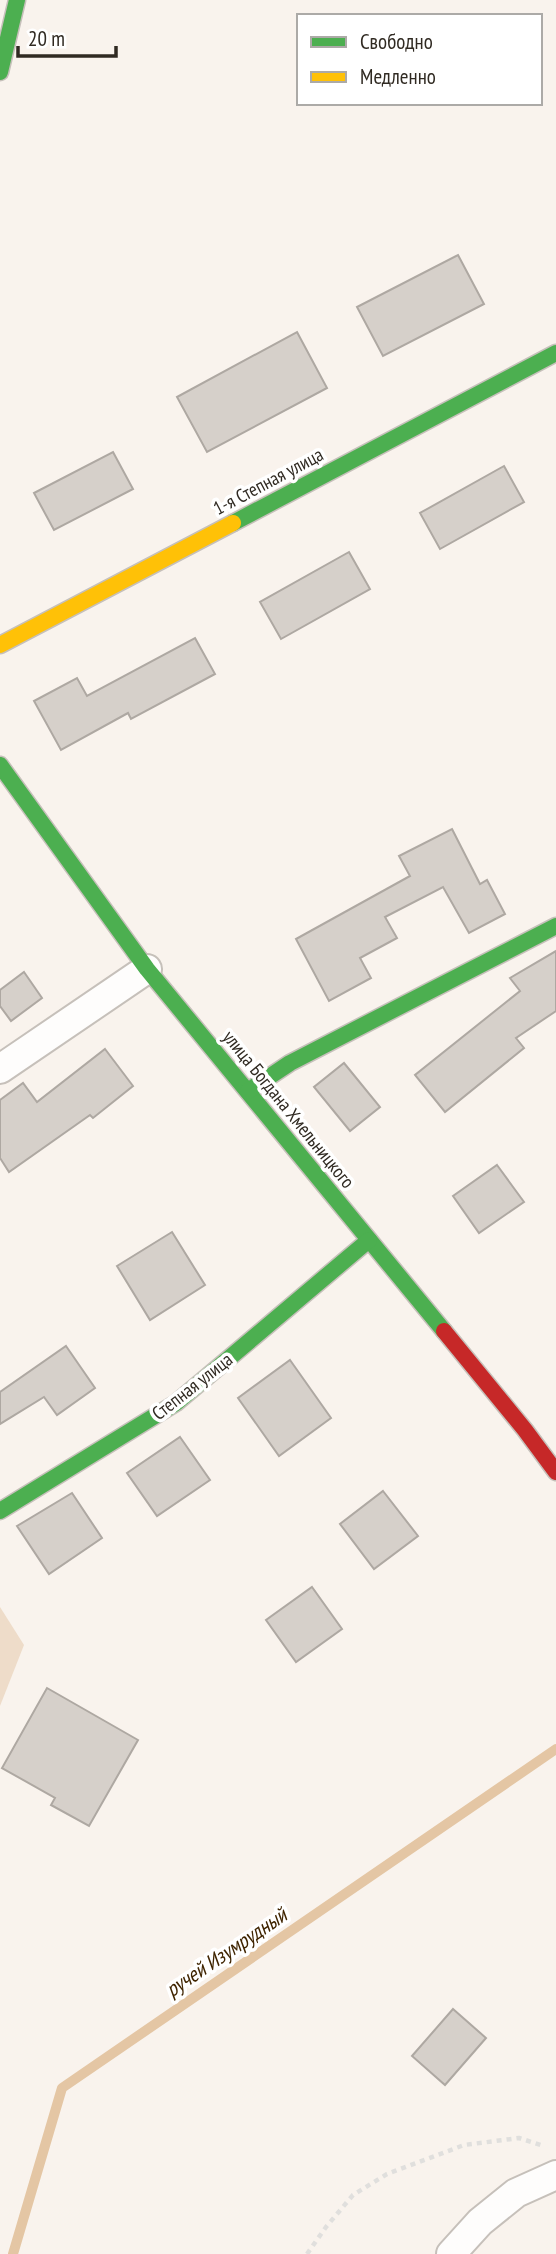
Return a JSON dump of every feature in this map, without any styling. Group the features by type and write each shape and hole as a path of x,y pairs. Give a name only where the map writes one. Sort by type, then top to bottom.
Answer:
{"street":[{"path":"0,72 18,0"},
{"name":"1-я Степная улица","path":"0,645 556,353"},
{"name":"улица Богдана Хмельницкого","path":"0,765 147,969 556,1472"},
{"path":"248,1091 290,1063 556,926"},
{"path":"0,1069 147,969"},
{"name":"Степная улица","path":"0,1511 176,1403 369,1240"},
{"path":"451,2254 480,2222 516,2193 556,2175"}],"path":[{"path":"307,2254 354,2195 387,2174 464,2145 519,2138 556,2151"}],"shaded area":[{"path":"0,1607 24,1645 0,1706"}],"building":[{"path":"458,255 484,304 383,356 357,307"},
{"path":"297,332 327,388 207,452 177,397"},
{"path":"113,452 133,489 54,530 34,493"},
{"path":"504,466 524,502 440,549 420,513"},
{"path":"349,552 370,589 281,639 260,602"},
{"path":"195,638 215,674 131,719 128,713 61,750 34,701 77,678 87,696"},
{"path":"452,829 480,884 487,880 505,914 469,933 443,887 385,917 397,938 360,958 371,978 329,1001 296,939 410,876 399,856"},
{"path":"556,951 556,1011 516,1038 524,1048 445,1112 415,1075 520,991 510,978"},
{"path":"24,972 42,998 11,1021 0,1006 0,990"},
{"path":"105,1049 133,1086 93,1118 90,1115 9,1172 0,1158 0,1100 23,1083 37,1102"},
{"path":"344,1063 380,1107 350,1131 314,1087"},
{"path":"497,1165 524,1202 479,1233 453,1196"},
{"path":"172,1232 205,1285 150,1320 117,1266"},
{"path":"66,1346 95,1388 57,1415 44,1397 0,1424 0,1392"},
{"path":"290,1360 331,1418 279,1456 238,1398"},
{"path":"180,1437 210,1480 157,1516 127,1473"},
{"path":"383,1491 418,1536 374,1569 340,1524"},
{"path":"72,1493 102,1538 49,1574 17,1526"},
{"path":"312,1587 342,1629 296,1662 266,1620"},
{"path":"47,1688 138,1740 89,1826 51,1805 55,1798 2,1768"},
{"path":"453,2009 486,2038 445,2085 412,2056"}],"waterway":[{"name":"ручей Изумрудный","path":"13,2254 62,2088 556,1749"}],"traffic: fast":[{"path":"0,72 17,0"},
{"path":"233,523 556,353"},
{"path":"0,765 147,969 444,1331"},
{"path":"248,1091 290,1063 556,926"},
{"path":"0,1511 176,1403 369,1240"}],"traffic: slow":[{"path":"0,645 233,523"}],"traffic: jam":[{"path":"444,1331 556,1472"}]}
